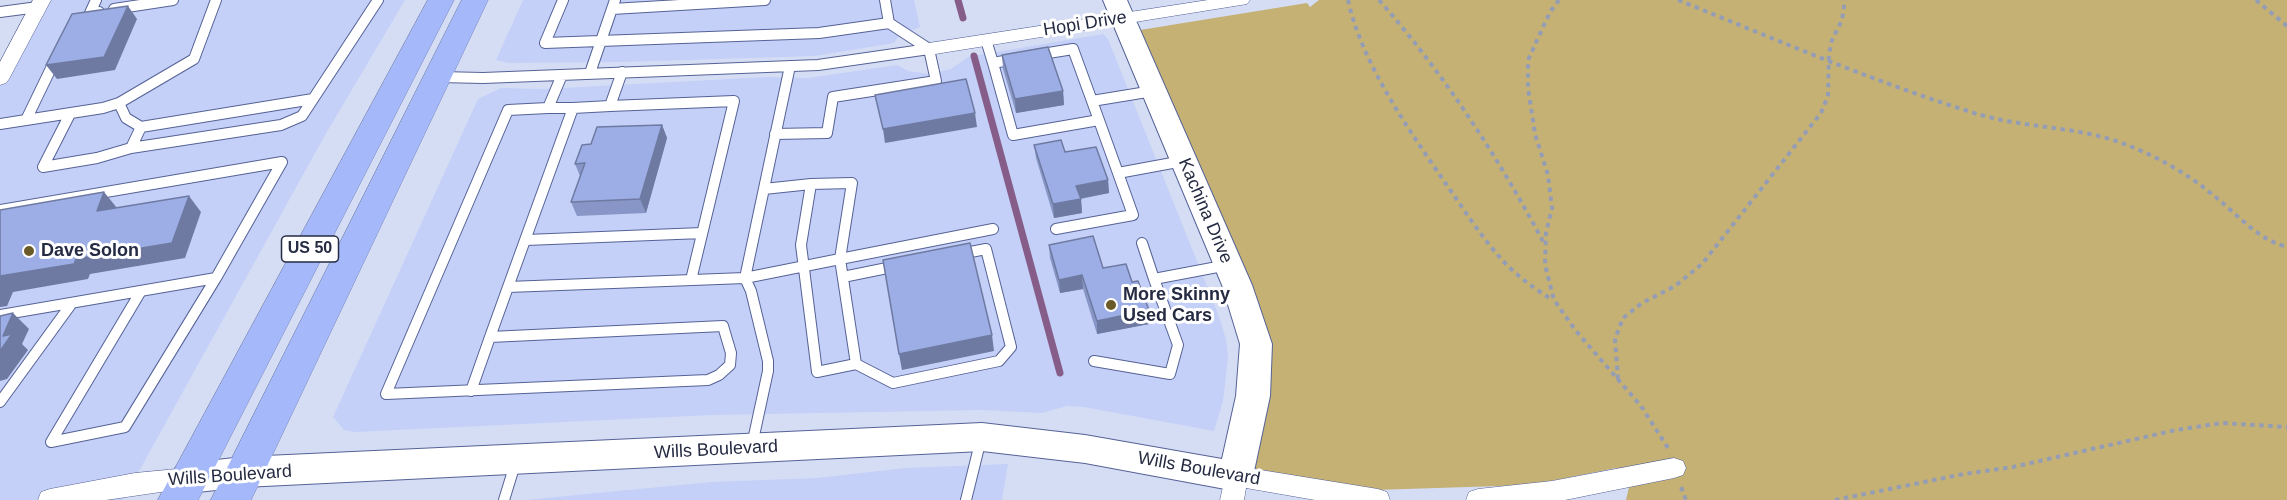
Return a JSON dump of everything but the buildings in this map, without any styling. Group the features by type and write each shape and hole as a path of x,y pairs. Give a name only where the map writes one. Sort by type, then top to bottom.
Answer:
{"highway":[{"name":"US 50","path":"183,489 441,0"},
{"name":"US 50","path":"238,486 475,0"}],"street":[{"name":"Hopi Drive","path":"929,49 986,40 1119,9 1241,0"},
{"path":"0,79 5,62 40,4"},
{"name":"Kachina Drive","path":"1119,9 1228,265 1256,344 1254,396 1234,488"},
{"name":"Wills Boulevard","path":"50,500 135,484 183,489 238,486 516,460 982,437 1084,448 1234,488 1378,500"},
{"path":"1478,500 1554,496 1674,468"}],"lane":[{"path":"96,0 86,16 173,0"},
{"path":"0,124 70,114 119,103 194,59 216,0"},
{"path":"70,114 43,167 97,158 131,148 280,125 302,116 378,0"},
{"path":"563,0 545,43 819,33 889,23 929,49 936,81 833,97 827,133 775,134"},
{"path":"590,73 613,4 741,3 765,0"},
{"path":"885,0 889,23"},
{"path":"0,12 40,4"},
{"path":"986,40 1013,135 1099,120"},
{"path":"26,120 63,45"},
{"path":"437,77 562,75 818,65 929,49"},
{"path":"993,63 1073,49 1133,215 1056,229"},
{"path":"752,448 768,371 768,361 751,291 745,278 790,66"},
{"path":"610,106 622,72"},
{"path":"548,108 562,75"},
{"path":"1092,102 1154,91"},
{"path":"119,103 126,118 141,127 313,99"},
{"path":"490,337 723,326 731,364 729,370 708,380 386,394 508,110 734,101 691,280"},
{"path":"471,391 573,108"},
{"path":"131,148 141,127"},
{"path":"1118,173 1183,161"},
{"path":"0,210 282,162 216,278 125,427 51,442 141,291"},
{"path":"764,189 852,183 840,259 856,363"},
{"path":"811,184 801,244 817,372 856,363 893,383 999,361 1011,347 986,249 953,255"},
{"path":"508,287 745,278 993,229"},
{"path":"526,240 702,233"},
{"path":"1094,361 1170,374 1178,345 1142,243"},
{"path":"843,277 909,264"},
{"path":"1154,279 1228,265"},
{"path":"0,315 216,278"},
{"path":"2,397 72,303"},
{"path":"966,500 982,437"},
{"path":"504,500 516,460"}],"path":[{"path":"1348,0 1353,23 1363,48 1437,170 1501,259 1531,287 1554,300"},
{"path":"1379,0 1426,54 1470,115 1504,170 1546,246"},
{"path":"1559,0 1546,19 1528,60 1528,88 1535,134 1548,175 1552,208 1545,265 1554,300 1576,331 1641,406 1666,442 1686,500"},
{"path":"1678,0 1828,60 2001,121 2094,133 2128,145 2173,167 2212,194 2254,230 2287,247"},
{"path":"1618,380 1615,339 1623,318 1642,303 1675,286 1702,264 1821,113 1828,96 1828,60 1832,40 1842,20 1845,0"},
{"path":"2256,0 2287,26"},
{"path":"1835,500 2013,467 2176,430 2222,423 2287,427"}],"shaded area":[{"path":"42,0 405,0 324,137 123,500 0,500 0,79"},
{"path":"523,0 914,0 920,27 898,37 894,43 815,56 623,62 509,63 496,60"},
{"path":"1319,0 2287,0 2287,500 1626,500 1630,483 1616,468 1531,485 1343,491 1249,471 1254,359 1134,31 1307,3 1310,7"},
{"path":"1103,34 1108,39 1217,311 1226,339 1228,358 1223,401 1214,431 1084,407 1067,406 1042,413 983,410 711,415 355,432 344,430 333,417 478,99 501,88 542,89 767,77 808,78 897,65 908,71 929,74 951,69 968,57"},
{"path":"1008,464 1002,500 525,500 711,482 817,478 905,468"}],"waterway":[{"path":"958,0 963,18"},
{"path":"974,56 1060,373"}],"place":[{"name":"Dave Solon","path":"29,251"},
{"name":"More Skinny Used Cars","path":"1111,305"}]}
